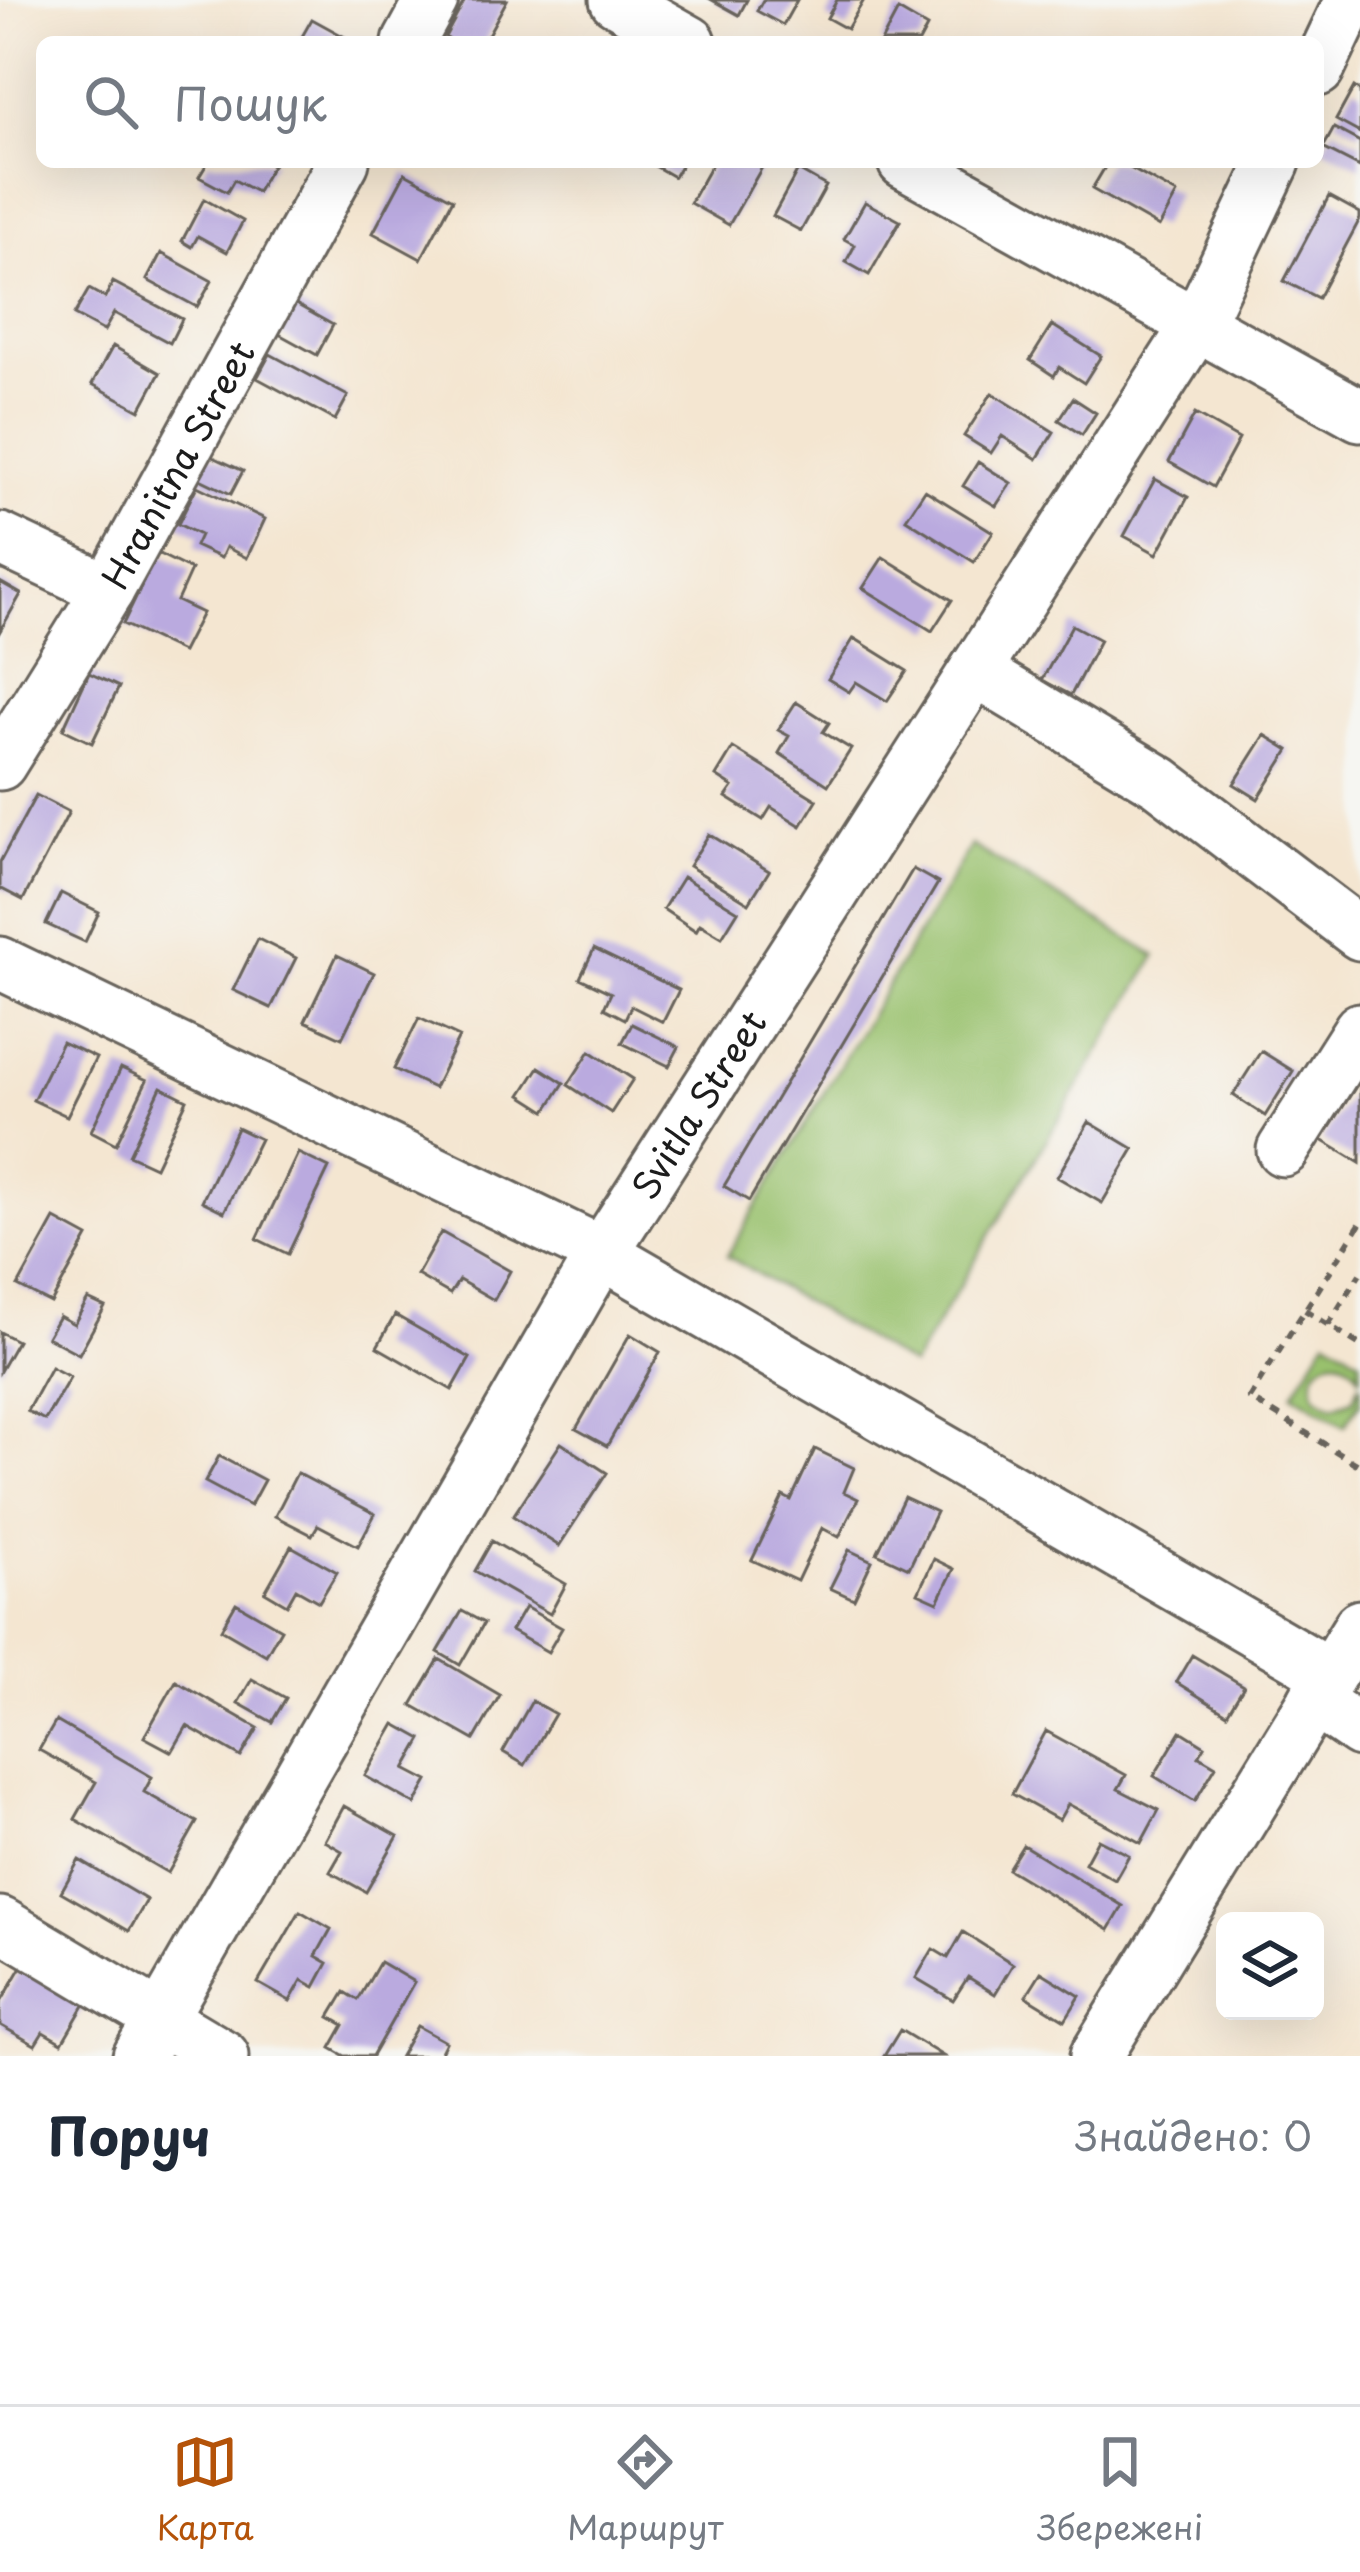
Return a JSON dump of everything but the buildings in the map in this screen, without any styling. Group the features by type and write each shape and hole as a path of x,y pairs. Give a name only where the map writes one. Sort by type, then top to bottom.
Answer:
{"street":[{"path":"412,36 432,0"},
{"path":"616,0 679,36"},
{"path":"1324,57 1351,0"},
{"name":"Hranitna Street","path":"0,764 108,590 340,168"},
{"path":"915,168 1360,415"},
{"name":"Svitla Street","path":"151,2037 602,1253 1196,326 1271,168"},
{"path":"0,539 108,590"},
{"path":"975,671 1160,782 1360,934"},
{"path":"0,963 602,1253 1322,1687 1360,1731"},
{"path":"1283,1150 1360,1029"},
{"path":"1096,2056 1360,1626"},
{"path":"0,1923 151,2037 224,2056"}],"path":[{"path":"1360,1223 1249,1398 1360,1466"},
{"path":"1328,1325 1360,1274"},
{"path":"1305,1310 1360,1345"}],"green space":[{"path":"971,845 1156,956 912,1366 727,1256"},
{"path":"1327,1338 1360,1359 1360,1378 1354,1368 1336,1359 1320,1365 1315,1373 1316,1395 1333,1406 1353,1399 1360,1382 1360,1402 1345,1426 1293,1393"}]}
